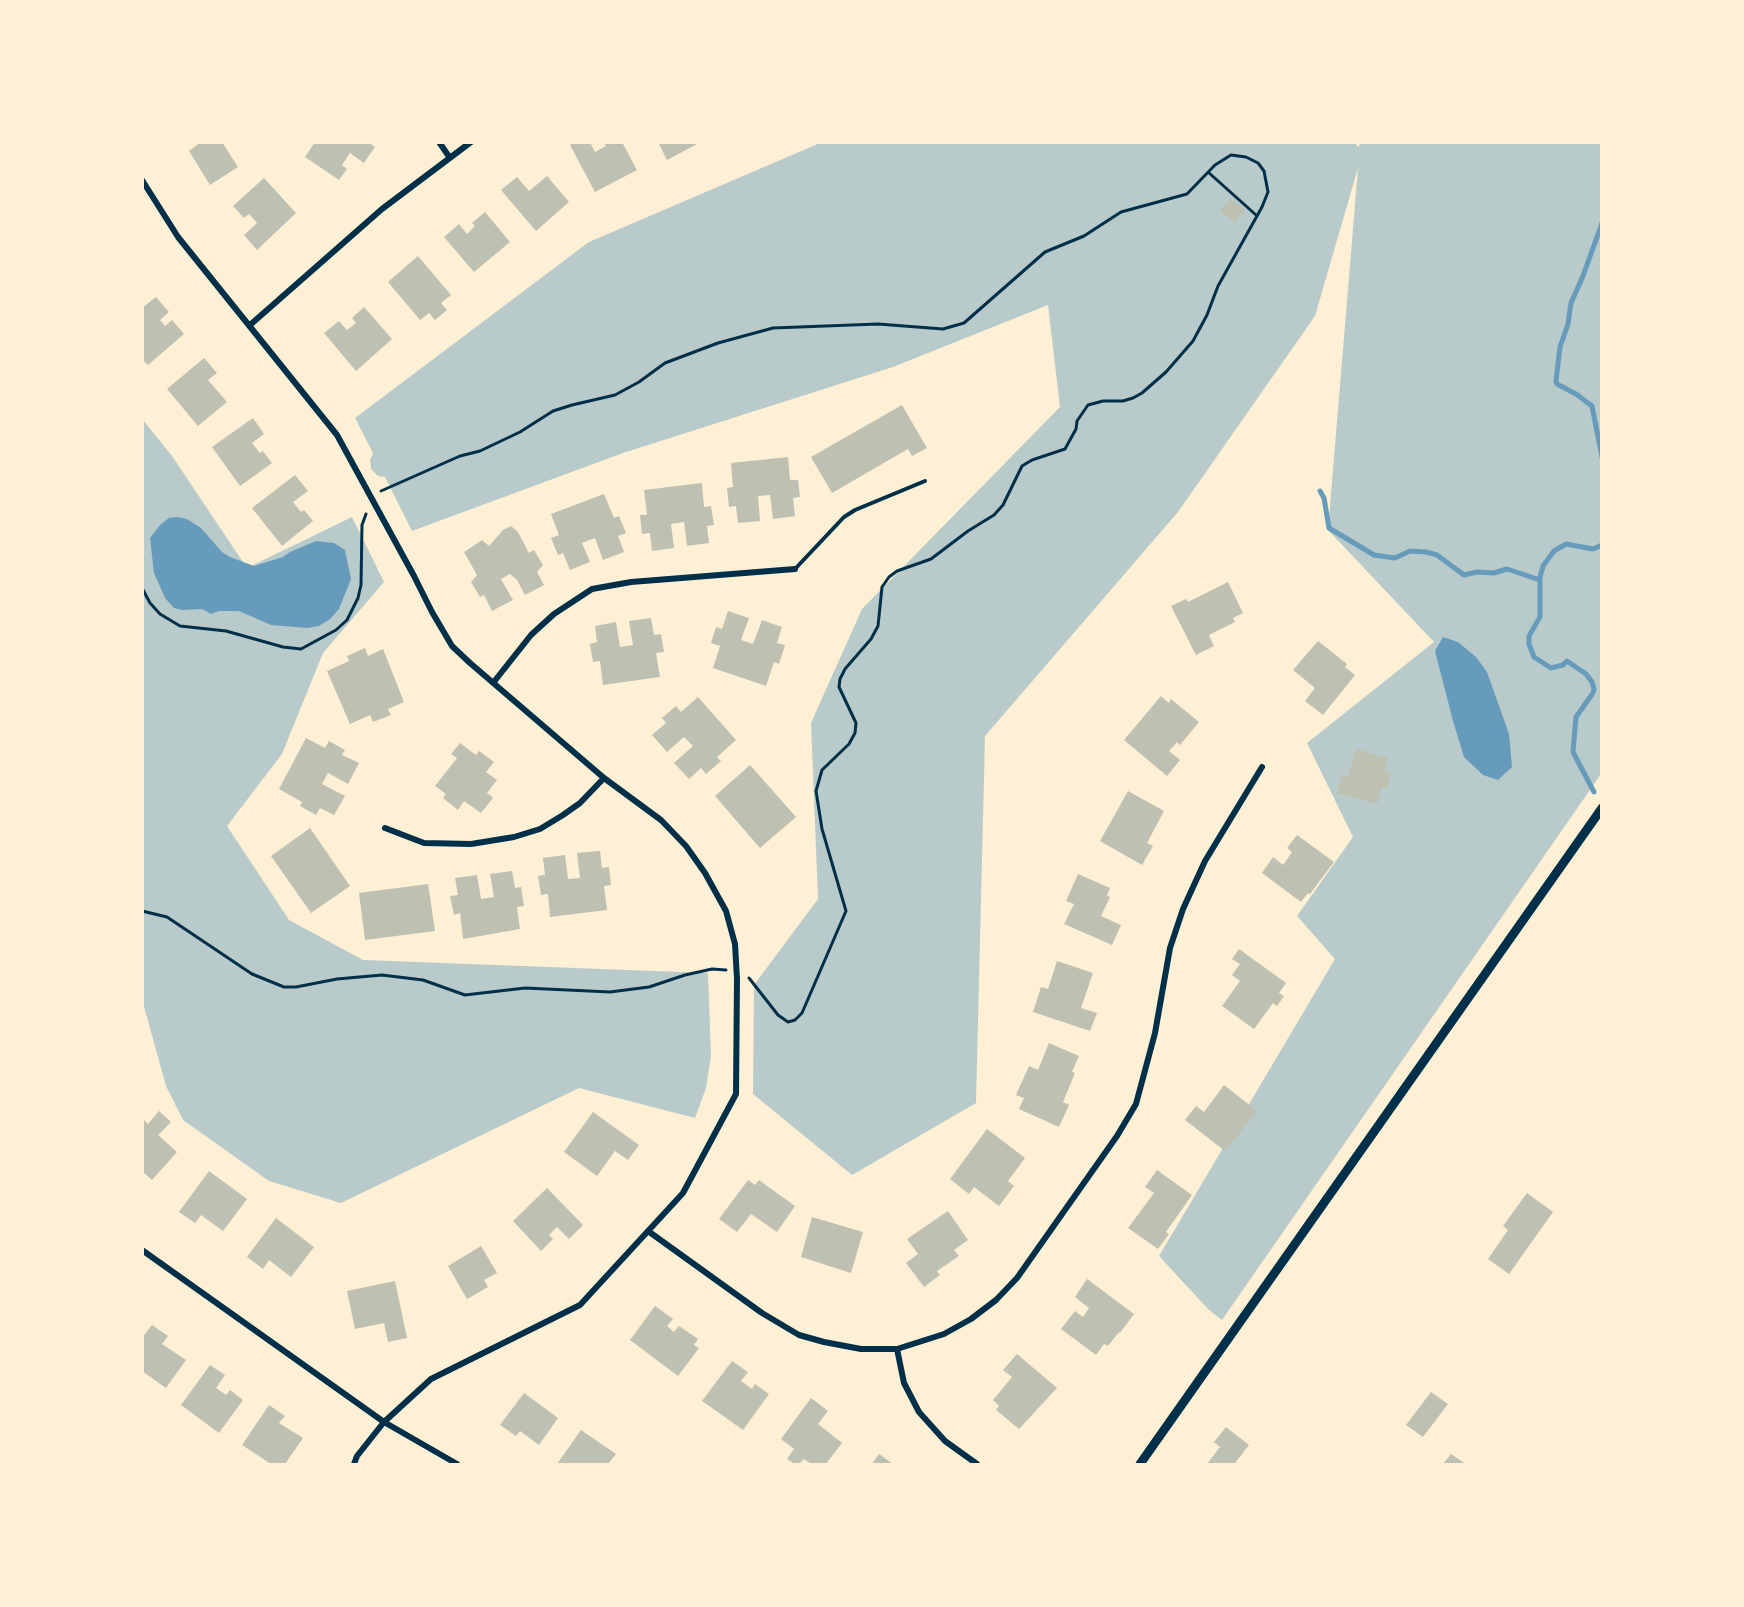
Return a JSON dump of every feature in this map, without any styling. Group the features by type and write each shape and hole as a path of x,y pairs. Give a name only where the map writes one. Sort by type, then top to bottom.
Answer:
{"street":[{"path":"439,142 450,158"},
{"path":"250,325 382,209 471,142"},
{"path":"142,180 178,237 337,435 432,612 453,646 604,778 661,820 686,846 705,873 726,911 735,944 736,1094 683,1193 580,1305 431,1379 384,1422 357,1456 354,1464"},
{"path":"493,683 531,635 555,614 592,589 631,582 795,569"},
{"path":"648,1232 762,1313 799,1335 861,1349 897,1348 944,1334 972,1319 996,1300 1017,1278 1117,1136 1136,1104 1146,1069 1170,948 1183,909 1205,861 1262,767"},
{"path":"385,828 424,843 471,844 514,837 540,829 563,815 580,803 604,778"},
{"path":"1140,1464 1602,808"},
{"path":"142,1250 384,1422 457,1464"},
{"path":"897,1348 904,1383 919,1412 945,1441 977,1464"}],"lane":[{"path":"795,569 844,517 855,510 925,481"}],"path":[{"path":"142,588 150,603 160,614 180,626 226,632 283,647 301,649 336,630 347,620 361,585 362,525 381,490 460,456 480,451 520,432 553,411 615,395 639,382 665,363 718,343 773,328 878,324 943,329 964,323 1045,252 1084,236 1121,212 1187,194 1215,165 1231,155 1246,157 1258,163 1264,171 1268,192 1257,215 1218,286 1194,341 1166,372 1133,398 1088,405 1077,421 1076,429 1065,449 1032,460 1022,466 1003,505 994,515 968,531 932,559 908,566 889,576 882,587 878,626 871,639 845,669 838,687 856,723 855,734 849,744 822,770 816,791 822,829 846,910 802,1013 795,1020 788,1022 778,1015 750,978 712,969 649,987 610,992 525,988 465,995 423,980 382,975 284,987 252,974 167,917 142,911"},
{"path":"1208,172 1257,215"}],"shaded area":[{"path":"1353,142 1359,147 1360,142 1601,143 1601,774 1222,1320 1209,1310 1159,1256 1335,959 1297,916 1353,837 1307,743 1434,642 1328,530 1358,168 1315,316 1178,512 985,736 976,1103 852,1175 753,1094 754,985 818,899 811,723 862,609 1060,407 1048,305 893,367 623,453 412,531 385,477 378,476 371,469 370,460 373,453 355,418 589,242 820,143"},
{"path":"143,420 172,456 247,568 352,517 384,582 323,653 282,754 227,826 289,920 363,960 708,973 711,1056 706,1088 695,1118 579,1088 341,1203 269,1181 183,1120 166,1086 143,1003"}],"water":[{"path":"169,518 187,519 201,528 222,552 254,566 283,557 316,541 334,543 345,550 351,579 339,609 319,626 307,628 271,625 239,611 219,611 211,614 202,609 174,608 165,598 154,573 150,538"},
{"path":"1443,637 1458,642 1476,657 1487,672 1509,734 1512,767 1498,780 1483,775 1464,757 1435,651"}],"building":[{"path":"201,142 222,142 238,167 210,185 189,151"},
{"path":"315,142 368,142 375,147 364,163 350,153 342,165 347,169 339,180 305,157"},
{"path":"575,142 590,142 595,152 606,146 604,142 622,142 637,170 595,192 570,145"},
{"path":"658,142 701,142 667,160"},
{"path":"547,176 569,202 536,231 501,190 517,177 529,191"},
{"path":"264,178 296,213 257,250 244,235 257,223 249,214 244,218 233,206"},
{"path":"1231,199 1245,210 1235,222 1220,211"},
{"path":"485,212 510,242 474,272 444,237 459,224 467,234 475,226 472,223"},
{"path":"418,256 451,295 441,303 447,310 435,320 429,313 420,320 388,282"},
{"path":"156,297 169,312 160,320 165,326 172,320 184,334 148,365 142,359 142,308"},
{"path":"364,307 392,339 356,371 324,333 339,321 347,330 356,323 352,318"},
{"path":"204,358 217,373 208,380 227,402 198,426 167,389"},
{"path":"902,405 927,448 912,456 908,449 832,493 811,457"},
{"path":"253,418 264,434 252,443 260,453 263,451 272,463 240,486 212,447"},
{"path":"788,457 790,480 798,480 800,497 793,498 795,516 773,519 770,495 758,496 760,521 738,523 736,506 729,507 727,488 733,487 731,463"},
{"path":"295,475 308,491 293,502 313,521 282,546 252,508"},
{"path":"702,483 704,507 711,506 714,525 707,526 709,543 687,546 684,522 671,524 674,548 652,551 650,533 642,534 640,515 647,515 644,490"},
{"path":"604,494 614,518 619,516 626,533 618,536 624,552 603,560 595,538 582,543 590,562 570,570 563,553 558,555 551,538 559,535 551,514"},
{"path":"511,526 518,532 529,553 534,550 543,565 537,572 544,585 525,595 517,580 510,574 501,579 513,600 492,611 484,595 480,597 471,582 477,575 464,552 482,540 489,546 503,530"},
{"path":"1228,582 1243,613 1233,618 1235,622 1209,635 1214,646 1196,655 1171,606 1186,599 1188,602"},
{"path":"728,611 749,618 741,640 753,644 762,620 782,627 777,643 785,645 779,664 774,662 766,686 713,668 720,646 711,643 716,627 722,629"},
{"path":"651,618 654,635 661,634 664,652 656,653 660,677 603,685 600,661 593,662 590,644 597,642 595,626 616,622 620,647 633,645 629,621"},
{"path":"1318,641 1347,664 1345,667 1355,675 1323,715 1305,701 1315,688 1293,670"},
{"path":"365,648 368,656 383,649 404,702 388,709 391,715 373,722 370,715 350,724 327,671 349,661 347,656"},
{"path":"1161,696 1169,703 1171,699 1199,722 1180,745 1177,742 1169,751 1180,760 1167,776 1124,740"},
{"path":"698,697 736,740 717,757 721,761 706,774 701,768 689,779 674,763 693,746 684,737 667,752 652,735 666,723 662,718 676,706 681,712"},
{"path":"306,738 325,748 329,741 345,750 342,755 359,763 348,784 328,773 322,784 345,796 334,815 320,808 316,815 300,806 302,802 279,789"},
{"path":"460,743 476,755 479,751 494,762 486,772 497,780 487,793 493,798 481,813 464,801 458,810 443,798 446,794 435,786 457,758 451,754"},
{"path":"1356,749 1388,758 1384,771 1391,773 1387,788 1382,786 1377,804 1337,793 1342,775 1348,776"},
{"path":"750,765 796,817 760,848 715,796"},
{"path":"1128,791 1164,811 1147,843 1153,846 1142,865 1100,841"},
{"path":"310,828 350,886 311,913 271,856"},
{"path":"1297,835 1334,862 1310,894 1308,893 1301,902 1262,873 1273,857 1283,865 1292,852 1287,848"},
{"path":"600,851 602,868 609,867 611,885 604,886 607,910 550,917 548,894 541,895 538,876 545,875 543,858 565,855 568,879 580,878 577,853"},
{"path":"512,871 515,888 521,887 524,906 517,907 520,929 463,939 460,913 454,915 450,896 458,895 455,878 477,875 481,899 494,897 490,874"},
{"path":"1078,874 1110,888 1107,896 1110,897 1101,916 1121,925 1112,945 1064,924 1074,904 1066,901"},
{"path":"428,884 435,931 365,940 359,893"},
{"path":"1239,949 1286,983 1279,993 1284,996 1277,1006 1273,1003 1254,1029 1222,1006 1240,981 1232,975 1240,964 1232,959"},
{"path":"1057,961 1093,973 1081,1008 1097,1013 1090,1031 1033,1012 1041,987 1048,989"},
{"path":"1049,1043 1079,1056 1072,1072 1075,1073 1063,1102 1069,1105 1059,1127 1019,1109 1024,1098 1016,1095 1029,1066 1038,1070"},
{"path":"1224,1085 1257,1111 1225,1151 1185,1120 1196,1106 1204,1112"},
{"path":"159,1111 171,1122 158,1135 177,1152 152,1180 142,1171 142,1118 148,1124"},
{"path":"593,1112 639,1145 628,1160 615,1151 597,1176 564,1152"},
{"path":"987,1129 1025,1158 1008,1181 1014,1186 999,1206 974,1187 969,1194 950,1179"},
{"path":"1157,1170 1192,1195 1166,1232 1169,1234 1158,1249 1128,1228 1154,1193 1145,1187"},
{"path":"209,1171 247,1199 223,1231 201,1215 195,1223 179,1212"},
{"path":"748,1180 755,1185 759,1180 795,1206 777,1232 751,1214 737,1232 719,1219"},
{"path":"547,1188 583,1225 569,1239 557,1227 549,1235 553,1239 541,1251 513,1221"},
{"path":"1527,1193 1553,1212 1509,1274 1488,1259 1508,1230 1503,1226"},
{"path":"948,1211 968,1240 954,1250 959,1256 937,1271 940,1275 924,1287 906,1263 918,1254 907,1239"},
{"path":"812,1217 863,1232 851,1273 801,1257"},
{"path":"276,1218 314,1247 291,1277 269,1260 263,1269 247,1257"},
{"path":"481,1246 497,1273 484,1280 488,1287 467,1299 448,1266"},
{"path":"1087,1279 1134,1314 1108,1346 1104,1344 1096,1355 1061,1329 1075,1311 1083,1317 1089,1308 1075,1297"},
{"path":"395,1281 407,1338 388,1342 384,1323 355,1329 347,1291"},
{"path":"655,1306 673,1319 667,1326 674,1332 679,1326 698,1339 694,1345 699,1348 678,1376 630,1340"},
{"path":"152,1325 168,1336 162,1344 186,1360 166,1388 142,1371 142,1338"},
{"path":"1017,1354 1057,1388 1019,1429 996,1410 999,1406 993,1400 1012,1377 1003,1370"},
{"path":"732,1361 748,1372 741,1381 752,1389 755,1384 769,1394 743,1430 702,1401"},
{"path":"210,1365 225,1375 216,1388 226,1395 230,1390 243,1400 219,1433 181,1405"},
{"path":"1431,1392 1448,1404 1423,1437 1406,1425"},
{"path":"524,1393 558,1418 539,1445 520,1431 516,1436 500,1425"},
{"path":"811,1398 828,1411 818,1424 842,1443 826,1464 811,1464 804,1459 799,1464 795,1464 787,1459 794,1449 781,1439"},
{"path":"269,1405 285,1416 279,1423 303,1438 285,1464 271,1464 242,1445"},
{"path":"1226,1427 1249,1445 1235,1463 1237,1464 1207,1464 1220,1447 1214,1442"},
{"path":"581,1430 616,1454 608,1464 557,1464"},
{"path":"879,1454 893,1464 872,1464"},
{"path":"1451,1454 1466,1464 1443,1464"}],"waterway":[{"path":"1602,223 1571,303 1568,324 1560,347 1556,381 1557,384 1592,406 1602,457"},
{"path":"1320,491 1324,498 1329,528 1374,555 1395,558 1410,551 1426,552 1437,555 1464,575 1477,572 1494,573 1507,569 1540,580"},
{"path":"1594,792 1573,752 1576,717 1593,693 1592,682 1586,674 1567,661 1563,665 1551,668 1534,657 1529,644 1529,636 1540,617 1540,577 1543,566 1554,551 1566,544 1593,549 1602,545"}]}
